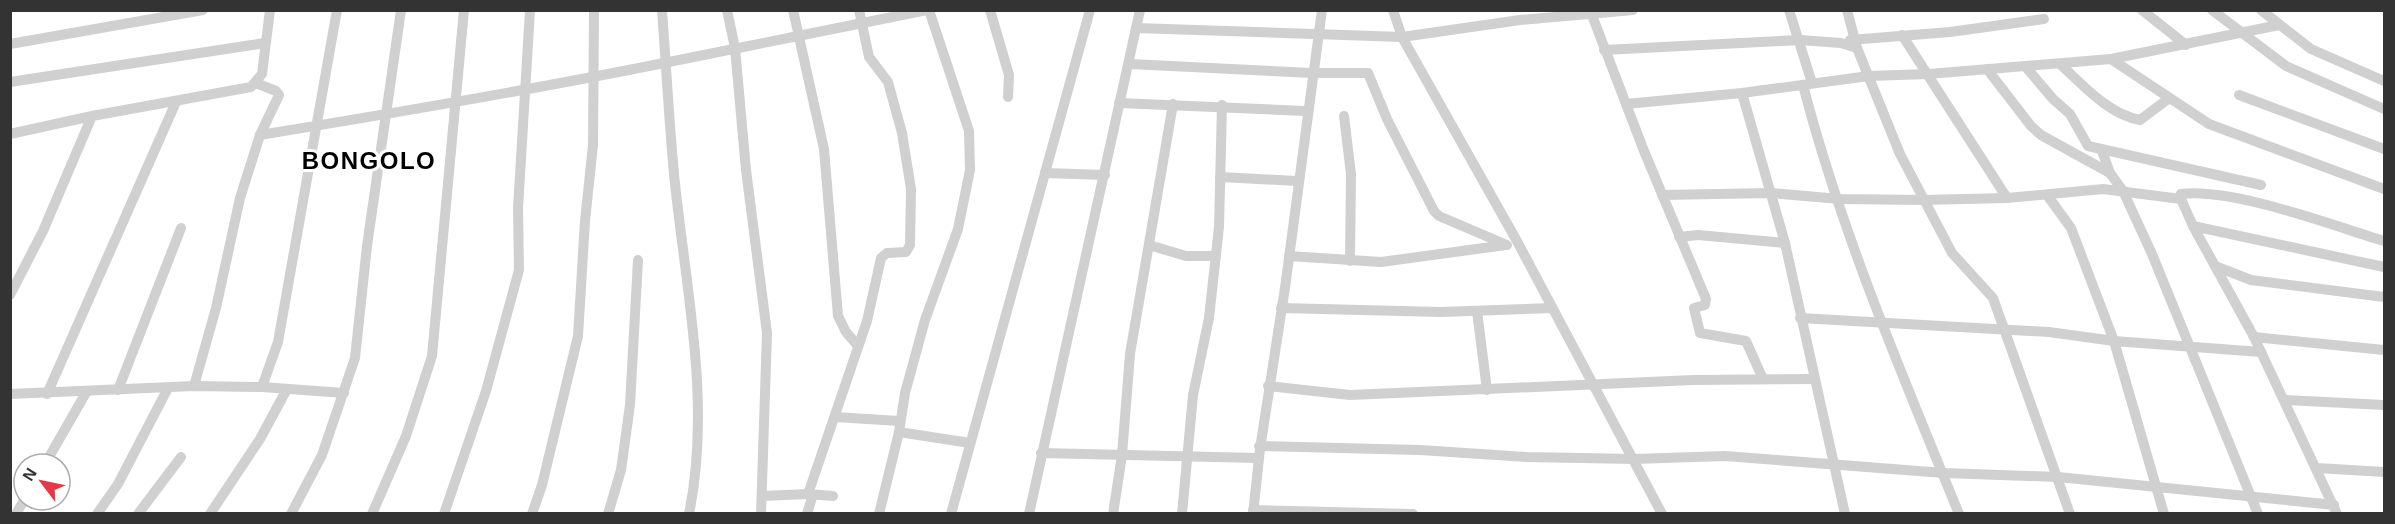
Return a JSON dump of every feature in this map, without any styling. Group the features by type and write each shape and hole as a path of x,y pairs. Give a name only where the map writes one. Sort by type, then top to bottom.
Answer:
{"street":[{"path":"10,44 203,10"},
{"path":"10,134 92,116 244,90 256,83 262,74 270,10"},
{"path":"262,387 278,342 337,10"},
{"path":"291,513 322,455 355,358 385,115 401,10"},
{"path":"372,513 398,459 418,406 432,356 464,10"},
{"path":"444,513 486,391 518,278 518,208 530,10"},
{"path":"532,513 545,474 578,336 585,221 593,146 594,10"},
{"path":"662,10 674,174 696,353 696,467 689,513"},
{"path":"727,10 735,48 767,333 761,513"},
{"path":"793,10 824,149 838,316 846,332 858,346"},
{"path":"807,513 810,494 867,321 881,258 885,253 903,253 909,249 912,210 909,171 894,103 886,78 871,62 859,10"},
{"path":"990,10 1009,75 1008,98"},
{"path":"951,513 1090,10"},
{"path":"1029,513 1072,311 1130,64 1140,10"},
{"path":"1322,10 1305,111 1289,256 1258,452 1253,512 1413,513"},
{"path":"1393,10 1402,37 1513,244 1552,308 1662,513"},
{"path":"1136,28 1402,37 1520,20 1632,10"},
{"path":"1789,10 1800,40 1814,128 1881,323 1959,513"},
{"path":"1847,10 1855,43 1900,154 1923,200 1952,253 1991,294 2070,513"},
{"path":"2142,10 2186,45"},
{"path":"2212,10 2238,32 2286,66 2385,109"},
{"path":"2261,10 2311,49 2385,81"},
{"path":"260,135 385,115 665,63 800,34 924,11 969,131 970,170 958,229 925,320 905,393 879,513"},
{"path":"1591,13 1662,195 1707,301 1705,305 1694,308 1700,333 1746,341 1763,379"},
{"path":"1604,50 1800,40 1855,43 1902,35 1960,31 2044,19"},
{"path":"1626,104 1742,93 1869,76 1929,74 2111,59 2278,25"},
{"path":"1902,35 2007,198"},
{"path":"10,82 265,42"},
{"path":"2111,59 2168,99 2209,124 2385,189"},
{"path":"1130,64 1312,74 1365,72 1370,75 1387,119 1434,211 1439,216 1513,244"},
{"path":"2060,64 2094,93 2131,119 2139,120 2168,99"},
{"path":"2025,66 2053,99 2070,114 2086,145 2102,151 2261,185"},
{"path":"1987,69 2031,126 2041,135 2110,173"},
{"path":"194,386 216,308 240,198 260,135 279,95 276,91 256,83"},
{"path":"1742,93 1785,243 1845,513"},
{"path":"2239,95 2385,149"},
{"path":"47,393 176,102"},
{"path":"1119,103 1222,105 1305,111"},
{"path":"1113,513 1122,455 1130,354 1173,104"},
{"path":"1182,513 1193,395 1209,318 1219,227 1222,105"},
{"path":"10,296 43,231 92,116"},
{"path":"1344,116 1351,174 1350,261"},
{"path":"2102,151 2110,173 2123,191 2191,347 2258,513"},
{"path":"1045,173 1105,176"},
{"path":"1220,177 1297,181"},
{"path":"1662,195 1772,193 1840,199 1923,200 2007,198 2103,189 2181,199"},
{"path":"2335,509 2254,337 2193,226 2181,194 2187,192 2221,196 2385,241"},
{"path":"2047,195 2072,228 2114,341 2164,513"},
{"path":"2193,226 2385,267"},
{"path":"118,390 181,228"},
{"path":"1679,237 1698,235 1785,243"},
{"path":"1289,256 1350,261 1402,260 1513,244"},
{"path":"1149,245 1186,256 1216,256"},
{"path":"608,513 621,470 630,405 638,260"},
{"path":"2215,266 2251,280 2385,297"},
{"path":"1281,308 1477,311 1552,308"},
{"path":"1477,311 1487,390"},
{"path":"1800,318 2049,332 2114,341 2261,352"},
{"path":"2254,337 2385,350"},
{"path":"1269,386 1320,394 1350,395 1593,384 1814,379"},
{"path":"10,394 194,386 262,387 344,393"},
{"path":"97,513 118,484 168,388"},
{"path":"210,513 260,439 287,389"},
{"path":"52,452 87,391"},
{"path":"2285,400 2385,405"},
{"path":"835,417 899,427 970,443"},
{"path":"1041,453 1186,458 1258,452 1634,459 1725,456 1944,473 2058,477 2251,497 2335,509"},
{"path":"138,513 181,457"},
{"path":"2317,468 2385,472"},
{"path":"763,496 810,494 833,496"}],"district":[{"name":"BONGOLO","path":"369,160"}]}
